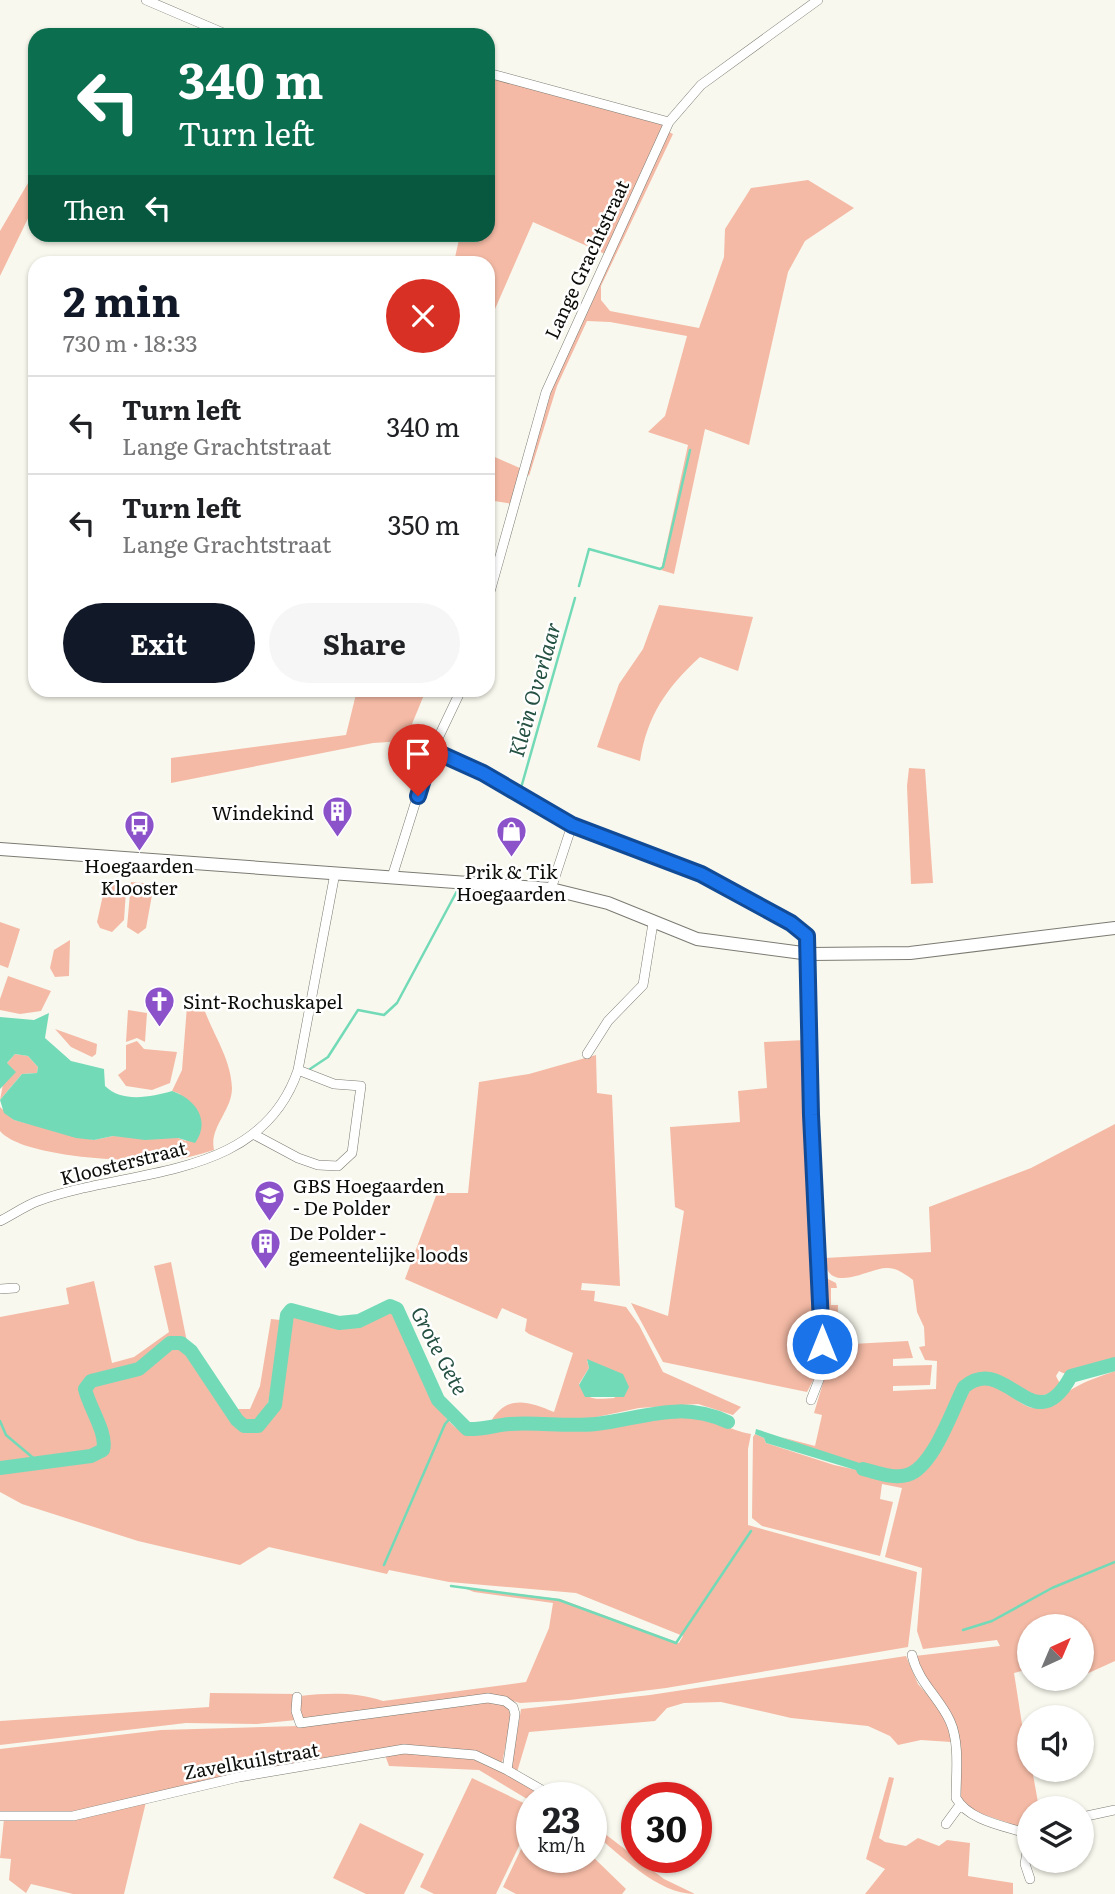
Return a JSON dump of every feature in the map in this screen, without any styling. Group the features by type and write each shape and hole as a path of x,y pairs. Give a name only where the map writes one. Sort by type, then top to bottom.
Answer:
{"main road":[{"path":"0,849 551,889 599,900 697,939 810,954 909,953 1115,928"}],"street":[{"path":"146,0 212,28"},
{"name":"Lange Grachtstraat","path":"495,574 546,392 669,122 701,85 818,0"},
{"path":"495,76 669,122"},
{"path":"392,877 432,750 458,697"},
{"path":"432,750 483,773 572,825 675,863 726,887 804,931 810,954 806,961 823,1322 822,1372 811,1400"},
{"path":"551,889 572,825"},
{"name":"Kloosterstraat","path":"0,1221 37,1201 216,1156 255,1135 280,1109 298,1070 335,873"},
{"path":"587,1054 608,1021 643,985 653,923"},
{"path":"255,1135 298,1158 318,1165 338,1166 352,1153 360,1086 334,1084 298,1070"},
{"path":"0,1289 15,1287"},
{"path":"912,1655 928,1690 946,1714 954,1734 956,1798 960,1805 972,1814 1017,1830"},
{"name":"Zavelkuilstraat","path":"297,1696 296,1711 300,1723 488,1698 505,1701 513,1707 514,1714 507,1770"},
{"name":"Zavelkuilstraat","path":"0,1815 73,1816 205,1784 404,1749 463,1752 507,1770 528,1782"},
{"path":"946,1824 960,1805"},
{"path":"1094,1814 1115,1810"},
{"path":"1028,1873 1030,1880"}],"shaded area":[{"path":"495,78 661,123 663,127 605,254 533,222 495,309 495,256 455,256 458,242 495,242"},
{"path":"669,132 673,134 601,286 601,300 610,311 699,328 724,257 725,229 751,188 808,180 854,208 805,241 788,272 749,445 705,429 674,574 661,570 688,445 648,432 665,416 687,336 610,322 587,321 557,386 529,476 527,473 552,385"},
{"path":"28,183 28,218 0,276 0,231"},
{"path":"495,457 522,469 513,504 495,501"},
{"path":"659,605 753,617 738,671 700,657 677,680 653,716 640,761 597,747 619,684 643,649"},
{"path":"355,697 423,697 405,741 373,743 171,783 171,758 346,735"},
{"path":"909,768 925,769 933,883 911,884 907,786"},
{"path":"106,881 121,884 126,891 124,920 112,932 100,928 97,922"},
{"path":"131,882 154,884 146,928 138,934 127,927"},
{"path":"0,922 20,929 8,968 0,965"},
{"path":"70,940 69,976 55,977 50,968 54,950"},
{"path":"8,976 51,991 41,1011 20,1014 0,1010 0,999"},
{"path":"187,1006 203,1006 225,1056 231,1077 231,1096 217,1126 214,1150 168,1160 105,1159 54,1153 31,1147 12,1140 0,1131 0,1107 14,1120 94,1140 113,1136 178,1138 186,1141 180,1094 172,1091 182,1070"},
{"path":"128,1010 147,1013 145,1042 137,1038 126,1042"},
{"path":"49,1013 45,1038 71,1061 104,1069 105,1086 112,1091 128,1097 137,1097 172,1091 188,1099 201,1119 200,1135 195,1143 178,1138 76,1138 14,1120 4,1113 0,1100 22,1074 37,1073 38,1067 28,1056 15,1054 7,1063 16,1072 0,1089 0,1017 34,1020"},
{"path":"55,1029 97,1044 96,1054 92,1057 71,1047"},
{"path":"805,1040 820,1339 818,1371 807,1392 663,1362 631,1303 668,1316 684,1211 675,1207 670,1127 740,1122 738,1091 767,1088 764,1042"},
{"path":"137,1041 144,1049 177,1052 170,1083 152,1090 126,1086 118,1075 126,1069 126,1045"},
{"path":"15,1054 28,1056 38,1067 37,1073 22,1074 0,1100 7,1063"},
{"path":"596,1055 597,1093 612,1095 620,1286 582,1283 581,1290 595,1291 594,1301 626,1307 639,1325 663,1372 741,1407 733,1415 698,1404 639,1408 569,1423 531,1417 490,1423 496,1414 510,1404 527,1403 554,1412 573,1353 529,1334 525,1331 527,1319 502,1308 497,1319 405,1279 437,1193 468,1193 479,1082 529,1074","holes":["587,1360 615,1398 593,1398 582,1390 579,1384 589,1368"]},
{"path":"1115,1124 1115,1361 1079,1373 1066,1374 1059,1371 1056,1376 1060,1384 1057,1390 1034,1399 998,1376 977,1374 965,1382 955,1396 929,1449 918,1463 905,1471 894,1472 862,1466 781,1437 815,1446 822,1415 814,1413 826,1373 826,1278 836,1283 837,1288 831,1288 831,1305 838,1305 840,1332 847,1341 852,1344 908,1341 913,1358 893,1359 893,1366 932,1365 930,1385 893,1386 893,1391 936,1389 937,1361 925,1360 919,1347 925,1346 924,1327 917,1312 913,1280 898,1270 887,1268 850,1277 833,1276 827,1270 825,1258 931,1252 929,1207 1031,1168"},
{"path":"171,1262 187,1342 169,1339 142,1363 87,1380 82,1386 85,1408 102,1440 93,1450 0,1465 0,1317 69,1304 66,1288 94,1281 112,1363 134,1357 169,1332 154,1266"},
{"path":"393,1311 440,1410 450,1422 467,1433 483,1434 523,1426 590,1430 658,1414 686,1413 751,1434 748,1449 748,1525 917,1572 908,1647 666,1688 570,1700 520,1703 489,1694 304,1719 300,1717 300,1696 342,1694 383,1701 526,1682 549,1628 553,1603 474,1592 464,1588 560,1599 679,1643 683,1636 576,1593 449,1582 389,1570 387,1574 269,1547 240,1565 138,1541 22,1504 0,1492 0,1470 85,1461 106,1450 109,1440 89,1392 97,1382 141,1372 166,1350 179,1347 193,1359 231,1422 249,1432 262,1429 272,1417 279,1398 289,1320 298,1316 340,1328"},
{"path":"271,1319 280,1320 270,1398 260,1420 249,1421 235,1409 250,1409 260,1386"},
{"path":"587,1359 623,1374 629,1387 624,1397 585,1397 579,1385 589,1368"},
{"path":"1115,1371 1115,1661 1094,1671 1094,1614 1017,1614 1017,1672 1014,1673 1019,1705 1017,1782 1034,1782 1037,1796 1017,1796 1017,1826 967,1809 959,1798 956,1732 927,1687 915,1656 1000,1646 997,1640 923,1649 917,1631 922,1568 885,1557 902,1488 882,1484 880,1499 893,1502 880,1556 762,1526 752,1518 753,1437 755,1434 764,1438 766,1443 834,1465 903,1480 931,1462 967,1387 987,1381 1026,1406 1040,1408 1094,1379"},
{"path":"756,1429 881,1470 882,1478 766,1443 764,1438 755,1434"},
{"path":"906,1656 918,1684 948,1718 951,1742 921,1740 898,1745 890,1736 868,1726 791,1718 721,1702 684,1703 667,1708 655,1721 529,1732 517,1772 511,1770 521,1709 650,1695"},
{"path":"210,1693 297,1694 296,1720 257,1724 186,1723 0,1745 0,1721 209,1707"},
{"path":"491,1701 507,1706 512,1714 502,1763 406,1746 70,1814 0,1813 0,1749 161,1730 299,1726"},
{"path":"403,1752 459,1754 489,1764 522,1782 516,1782 516,1792 479,1770 389,1766 385,1755"},
{"path":"889,1777 894,1778 879,1838 885,1842 906,1846 918,1838 939,1846 947,1840 970,1843 968,1876 1013,1883 1013,1894 865,1894 885,1869 866,1859"},
{"path":"472,1778 516,1799 516,1852 496,1894 434,1894 420,1887"},
{"path":"146,1802 124,1894 73,1894 31,1884 26,1893 9,1880 11,1859 0,1858 4,1819 76,1817"},
{"path":"360,1823 424,1854 404,1894 366,1894 333,1878"},
{"path":"607,1835 621,1846 621,1856 607,1844"},
{"path":"516,1860 516,1873 607,1873 607,1871 626,1889 622,1894 516,1894 503,1887"},
{"path":"643,1873 656,1873 695,1894 681,1892"}],"waterway":[{"path":"579,586 589,549 660,569 663,567 690,450"},
{"name":"Klein Overlaar","path":"521,788 575,598"},
{"name":"Klein Overlaar","path":"310,1069 328,1057 358,1010 384,1015 397,1003 457,891"},
{"name":"Grote Gete","path":"0,1468 91,1456 103,1450 101,1428 85,1389 91,1381 139,1369 170,1343 181,1343 191,1351 237,1420 244,1426 258,1426 275,1405 287,1315 291,1310 339,1323 359,1321 390,1306 397,1309 438,1400 467,1429 521,1424 596,1424 678,1411 694,1412 728,1422"},
{"name":"Grote Gete","path":"863,1469 896,1476 907,1475 916,1470 933,1450 964,1387 979,1379 993,1380 1032,1400 1045,1402 1058,1395 1071,1376 1115,1364"},
{"path":"384,1565 445,1424 452,1416"},
{"path":"0,1421 6,1435 38,1462"},
{"path":"451,1586 559,1600 676,1643 751,1531"},
{"path":"963,1630 992,1621 1052,1588 1115,1562"}],"place":[{"name":"Windekind","path":"337,839"},
{"name":"Hoegaarden Klooster","path":"139,853"},
{"name":"Prik & Tik Hoegaarden","path":"511,859"},
{"name":"Sint-Rochuskapel","path":"160,1028"},
{"name":"GBS Hoegaarden - De Polder","path":"270,1223"},
{"name":"De Polder - gemeentelijke loods","path":"266,1270"}],"route":[{"path":"418,796 432,750 483,773 572,825 701,874 804,931 810,954 806,961 822,1344"}]}
